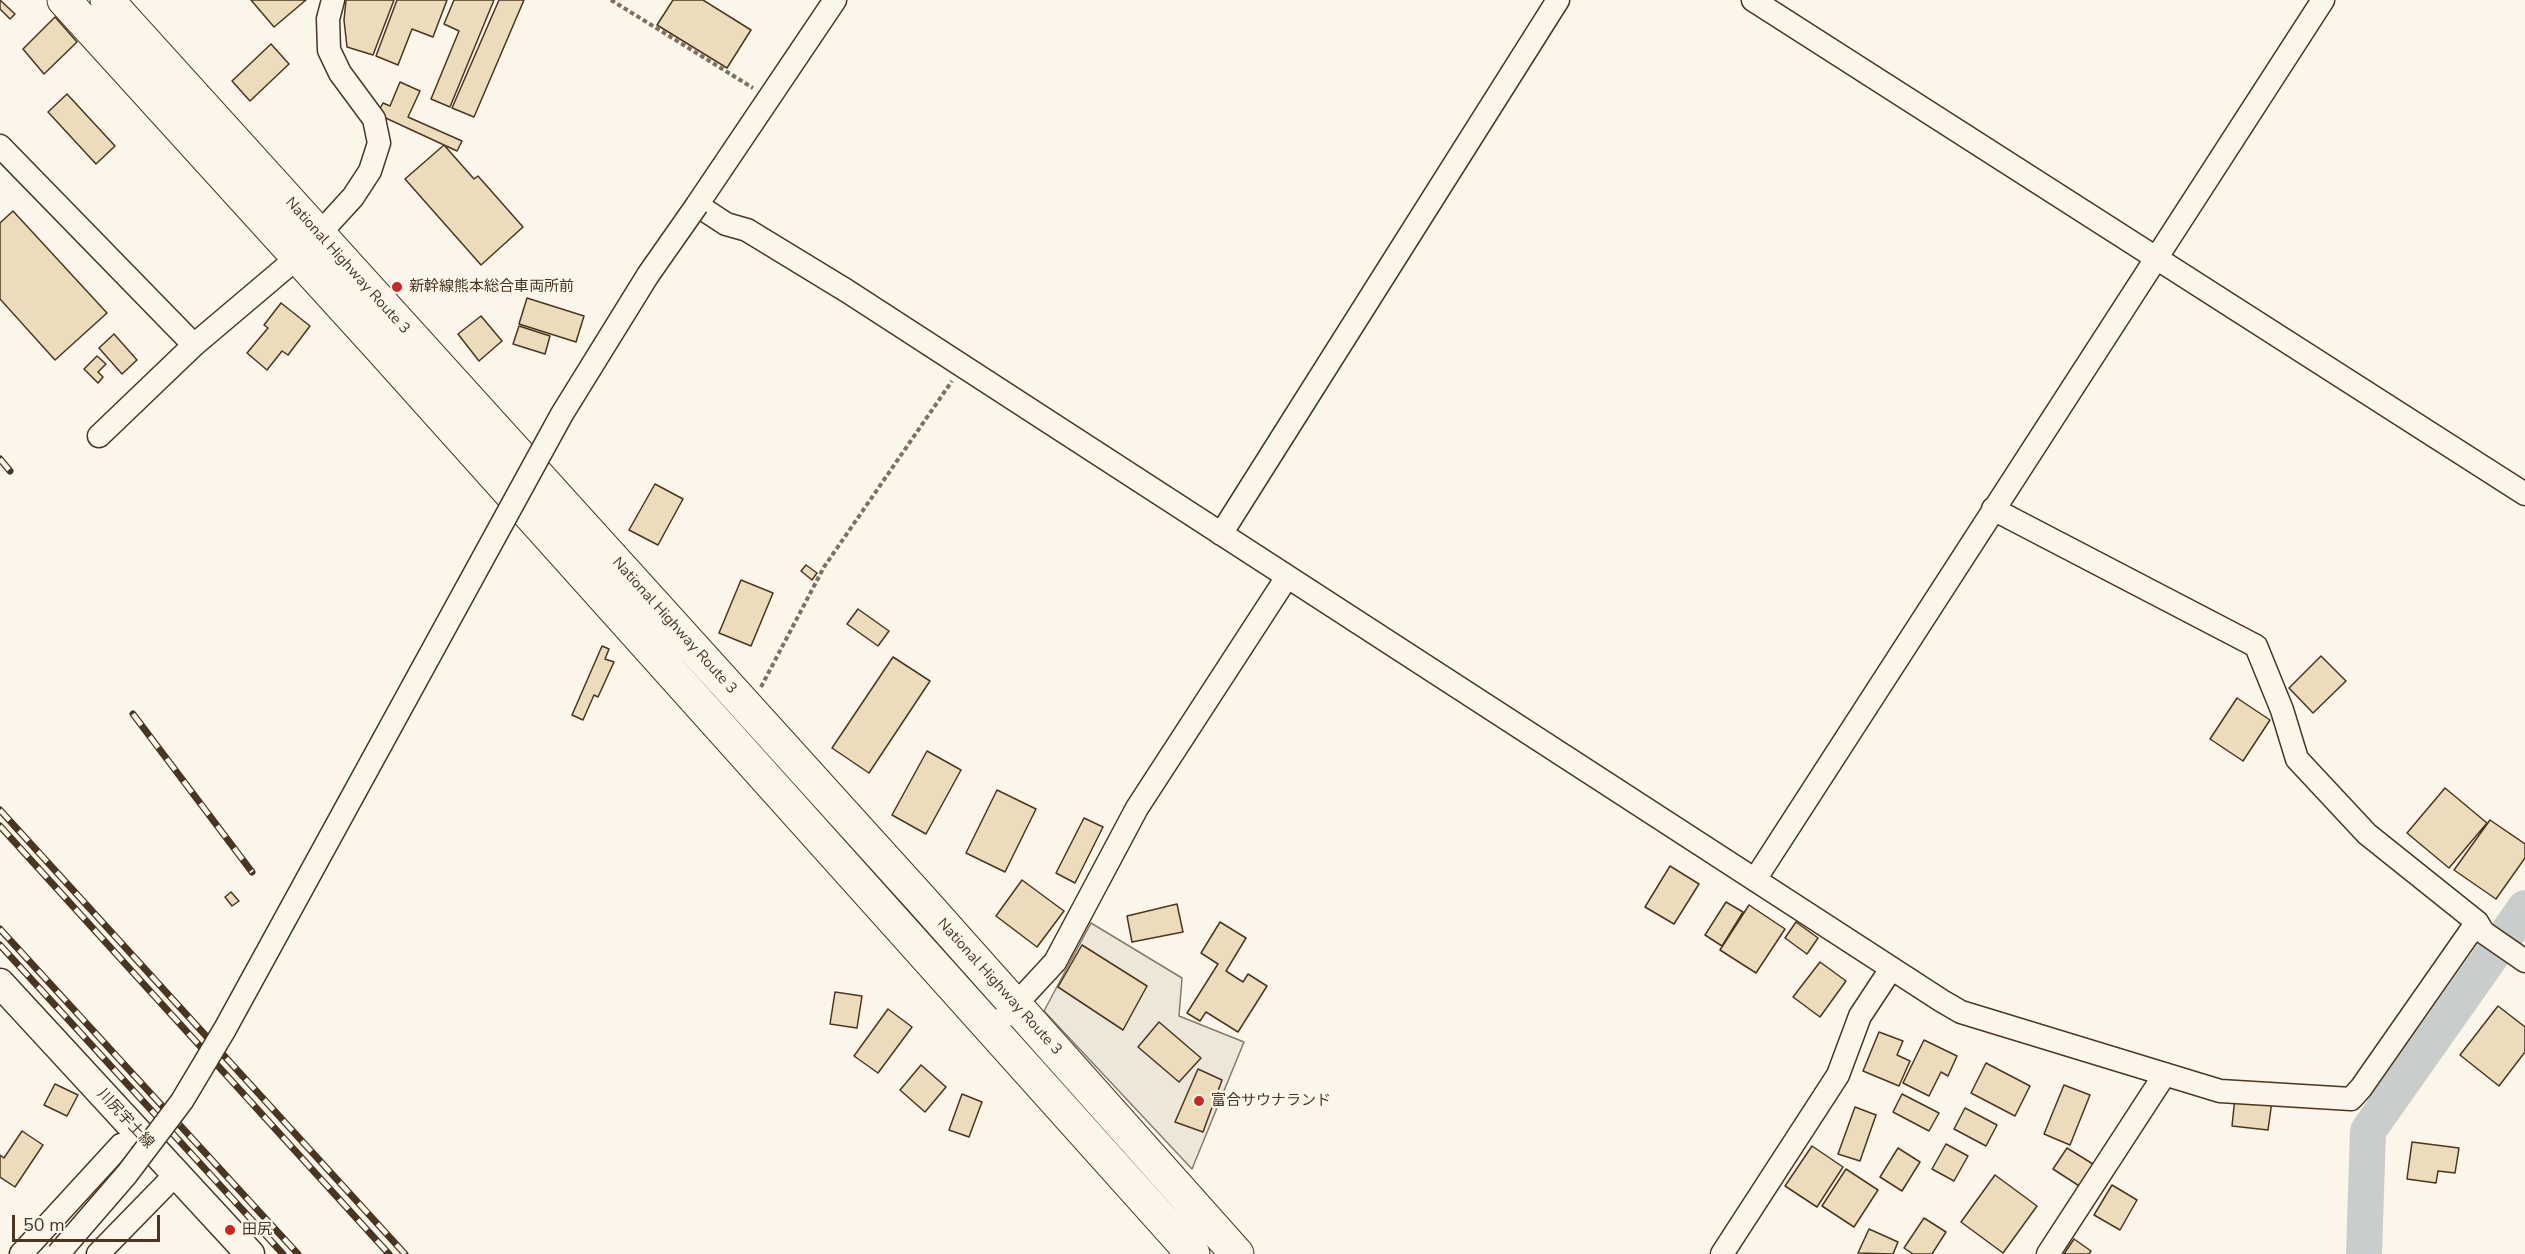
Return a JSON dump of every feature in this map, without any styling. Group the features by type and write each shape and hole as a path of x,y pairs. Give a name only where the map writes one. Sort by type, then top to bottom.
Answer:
{"highway":[{"name":"National Highway Route 3","path":"64,0 308,245 750,709 1237,1254"},
{"name":"National Highway Route 3","path":"107,0 308,245 992,1029 1193,1254"}],"main road":[{"name":"川尻宇土線","path":"0,983 250,1254"}],"street":[{"path":"99,436 194,345 308,245 359,188 370,171 379,143 374,119 340,73 329,50 328,19 333,0"},
{"path":"58,1254 127,1174 182,1101 235,1010 562,414 648,275 770,99 835,0"},
{"path":"1221,534 1558,0"},
{"path":"1753,0 2525,494"},
{"path":"1756,879 2323,0"},
{"path":"0,146 194,345"},
{"path":"697,205 726,224 747,230 847,291 1756,879 1891,969 1961,1011 2220,1091 2351,1099 2480,927"},
{"path":"1993,509 2256,646 2282,710 2297,759 2367,834 2480,927 2524,960"},
{"path":"992,1029 1055,962 1137,808 1287,577"},
{"path":"1722,1254 1838,1075 1851,1034 1891,969"},
{"path":"2048,1254 2165,1074"},
{"path":"21,1254 121,1145"},
{"path":"98,1254 176,1174"}],"path":[{"path":"611,0 770,99"},
{"path":"750,709 824,567 962,366"}],"shaded area":[{"path":"1091,923 1182,978 1179,1016 1244,1042 1192,1169 1044,1011"}],"building":[{"path":"0,0 15,14 10,19 0,9"},
{"path":"251,0 306,0 274,27"},
{"path":"346,0 394,0 373,55 347,47 344,20"},
{"path":"397,0 447,0 433,37 412,29 398,65 376,56"},
{"path":"454,0 494,0 450,107 431,99 459,31 444,24"},
{"path":"499,0 524,0 474,117 452,108"},
{"path":"673,0 703,0 751,30 727,68 657,25"},
{"path":"55,17 77,42 44,74 23,49"},
{"path":"271,44 289,64 250,101 232,81"},
{"path":"400,82 420,91 408,117 462,141 457,151 377,114 383,103 390,106"},
{"path":"67,94 115,146 96,164 48,112"},
{"path":"444,145 474,179 478,176 523,227 481,265 405,179"},
{"path":"13,211 107,313 55,360 0,299 0,223"},
{"path":"527,298 584,316 576,342 519,324"},
{"path":"281,303 310,326 288,355 282,351 267,370 247,353 268,328 264,325"},
{"path":"481,316 502,341 479,361 458,334"},
{"path":"519,326 550,336 545,354 513,344"},
{"path":"114,334 137,360 122,374 99,348"},
{"path":"97,356 106,364 98,372 103,377 98,383 84,369"},
{"path":"655,484 683,499 658,545 629,530"},
{"path":"806,565 817,573 812,580 801,571"},
{"path":"741,580 773,593 751,646 719,633"},
{"path":"858,609 889,631 878,646 847,624"},
{"path":"602,646 609,649 605,659 614,662 598,697 594,695 583,720 572,715"},
{"path":"2321,656 2346,681 2313,713 2289,688"},
{"path":"893,657 930,681 869,773 832,748"},
{"path":"2237,698 2270,720 2243,761 2210,739"},
{"path":"927,751 961,770 926,834 892,815"},
{"path":"2445,788 2487,823 2449,868 2407,833"},
{"path":"997,790 1036,809 1005,872 966,853"},
{"path":"1084,818 1103,827 1075,883 1056,873"},
{"path":"2490,820 2525,844 2525,858 2496,899 2454,870"},
{"path":"1670,866 1699,884 1674,924 1645,907"},
{"path":"1022,880 1064,911 1037,947 996,916"},
{"path":"231,892 239,901 232,906 225,897"},
{"path":"1726,902 1743,912 1722,946 1705,935"},
{"path":"1177,904 1183,932 1132,942 1127,916"},
{"path":"1749,905 1785,929 1756,973 1720,950"},
{"path":"1220,922 1246,938 1226,971 1243,982 1248,974 1267,986 1238,1032 1206,1012 1200,1021 1187,1013 1218,964 1201,953"},
{"path":"1796,922 1818,938 1807,954 1785,938"},
{"path":"1082,945 1147,986 1123,1030 1058,987"},
{"path":"1820,962 1846,981 1820,1017 1793,997"},
{"path":"835,992 862,996 857,1028 830,1024"},
{"path":"2498,1006 2525,1027 2525,1052 2499,1086 2460,1055"},
{"path":"888,1009 912,1027 878,1073 854,1056"},
{"path":"1159,1022 1201,1058 1179,1082 1138,1047"},
{"path":"1879,1032 1903,1041 1897,1055 1910,1061 1899,1086 1863,1071"},
{"path":"1924,1040 1957,1056 1948,1076 1941,1072 1929,1096 1903,1083"},
{"path":"1986,1063 2030,1086 2015,1116 1971,1093"},
{"path":"921,1065 946,1087 925,1112 900,1090"},
{"name":"富合サウナランド","path":"1198,1069 1222,1080 1203,1132 1175,1122"},
{"path":"55,1084 78,1095 67,1116 44,1105"},
{"path":"2064,1085 2090,1095 2070,1145 2044,1134"},
{"path":"962,1094 982,1102 969,1137 949,1130"},
{"path":"1902,1094 1939,1113 1929,1131 1893,1112"},
{"path":"2235,1097 2272,1101 2268,1130 2232,1126"},
{"path":"1855,1107 1876,1115 1860,1161 1838,1154"},
{"path":"1965,1108 1997,1125 1986,1146 1954,1129"},
{"path":"22,1131 43,1145 15,1187 0,1177 0,1155 4,1158"},
{"path":"2412,1142 2459,1148 2455,1173 2438,1171 2436,1183 2407,1179"},
{"path":"1946,1144 1968,1156 1954,1181 1932,1169"},
{"path":"1812,1146 1843,1167 1817,1207 1785,1186"},
{"path":"1898,1148 1920,1162 1902,1191 1880,1177"},
{"path":"2067,1148 2101,1169 2087,1191 2053,1169"},
{"path":"1846,1169 1878,1190 1854,1227 1822,1206"},
{"path":"1995,1175 2037,1206 2003,1253 1961,1222"},
{"path":"2112,1185 2137,1200 2120,1230 2094,1215"},
{"path":"1924,1218 1946,1232 1932,1254 1913,1254 1904,1248"},
{"path":"1869,1229 1898,1242 1893,1254 1858,1253"},
{"path":"2074,1239 2091,1251 2089,1254 2064,1254"}],"waterway":[{"path":"2364,1254 2368,1131 2525,908"}],"railway":[{"path":"0,459 10,471"},
{"path":"133,714 252,872"},
{"path":"0,810 405,1254"},
{"path":"0,826 389,1254"},
{"path":"0,929 298,1254"},
{"path":"0,945 283,1254"}],"place":[{"name":"新幹線熊本総合車両所前","path":"397,287"},
{"name":"富合サウナランド","path":"1199,1101"},
{"name":"田尻","path":"230,1230"}]}
